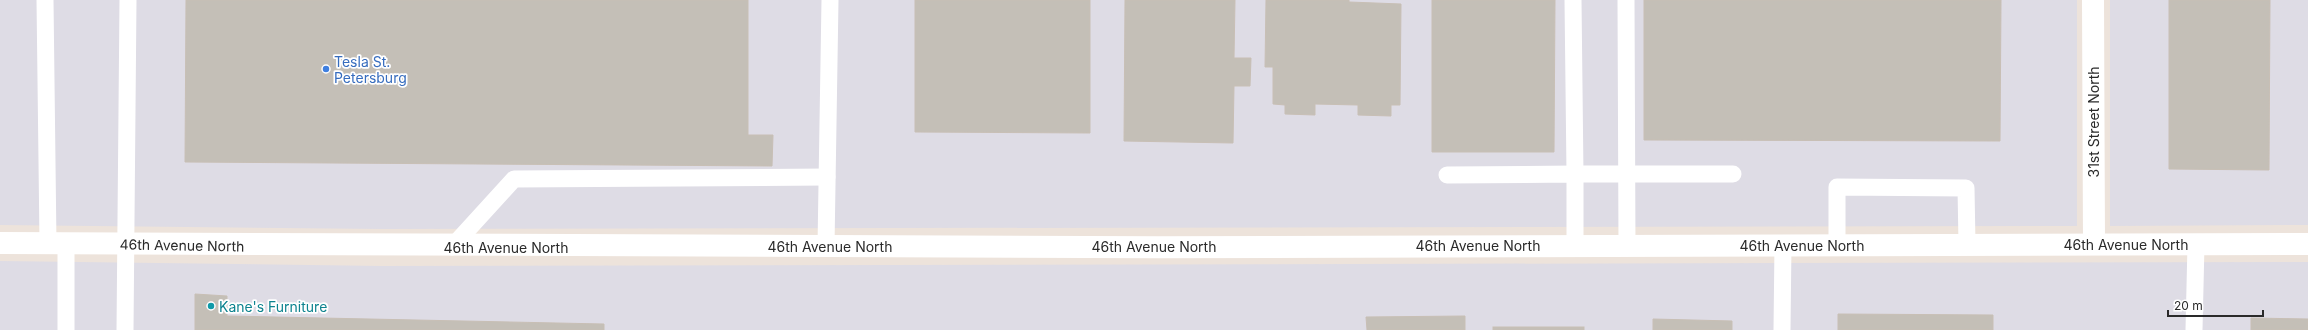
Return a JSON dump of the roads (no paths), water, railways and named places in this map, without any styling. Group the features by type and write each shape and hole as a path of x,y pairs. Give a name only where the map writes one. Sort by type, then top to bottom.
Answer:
{"street":[{"name":"31st Street North","path":"2093,0 2094,244"},
{"name":"46th Avenue North","path":"0,243 452,247 1575,245 1627,247 1783,244 2308,244"}],"lane":[{"path":"45,0 57,243 66,330"},
{"path":"125,330 124,244 128,0"},
{"path":"826,246 830,0"},
{"path":"1573,0 1575,245"},
{"path":"1626,0 1627,247"},
{"path":"1446,175 1733,174"},
{"path":"452,247 514,179 827,177"},
{"path":"1837,244 1837,187 1966,188 1967,244"},
{"path":"1782,330 1783,244"},
{"path":"2194,330 2196,244"}],"place":[{"name":"Tesla St. Petersburg","path":"326,69"},
{"name":"Kane's Furniture","path":"211,306"}]}
